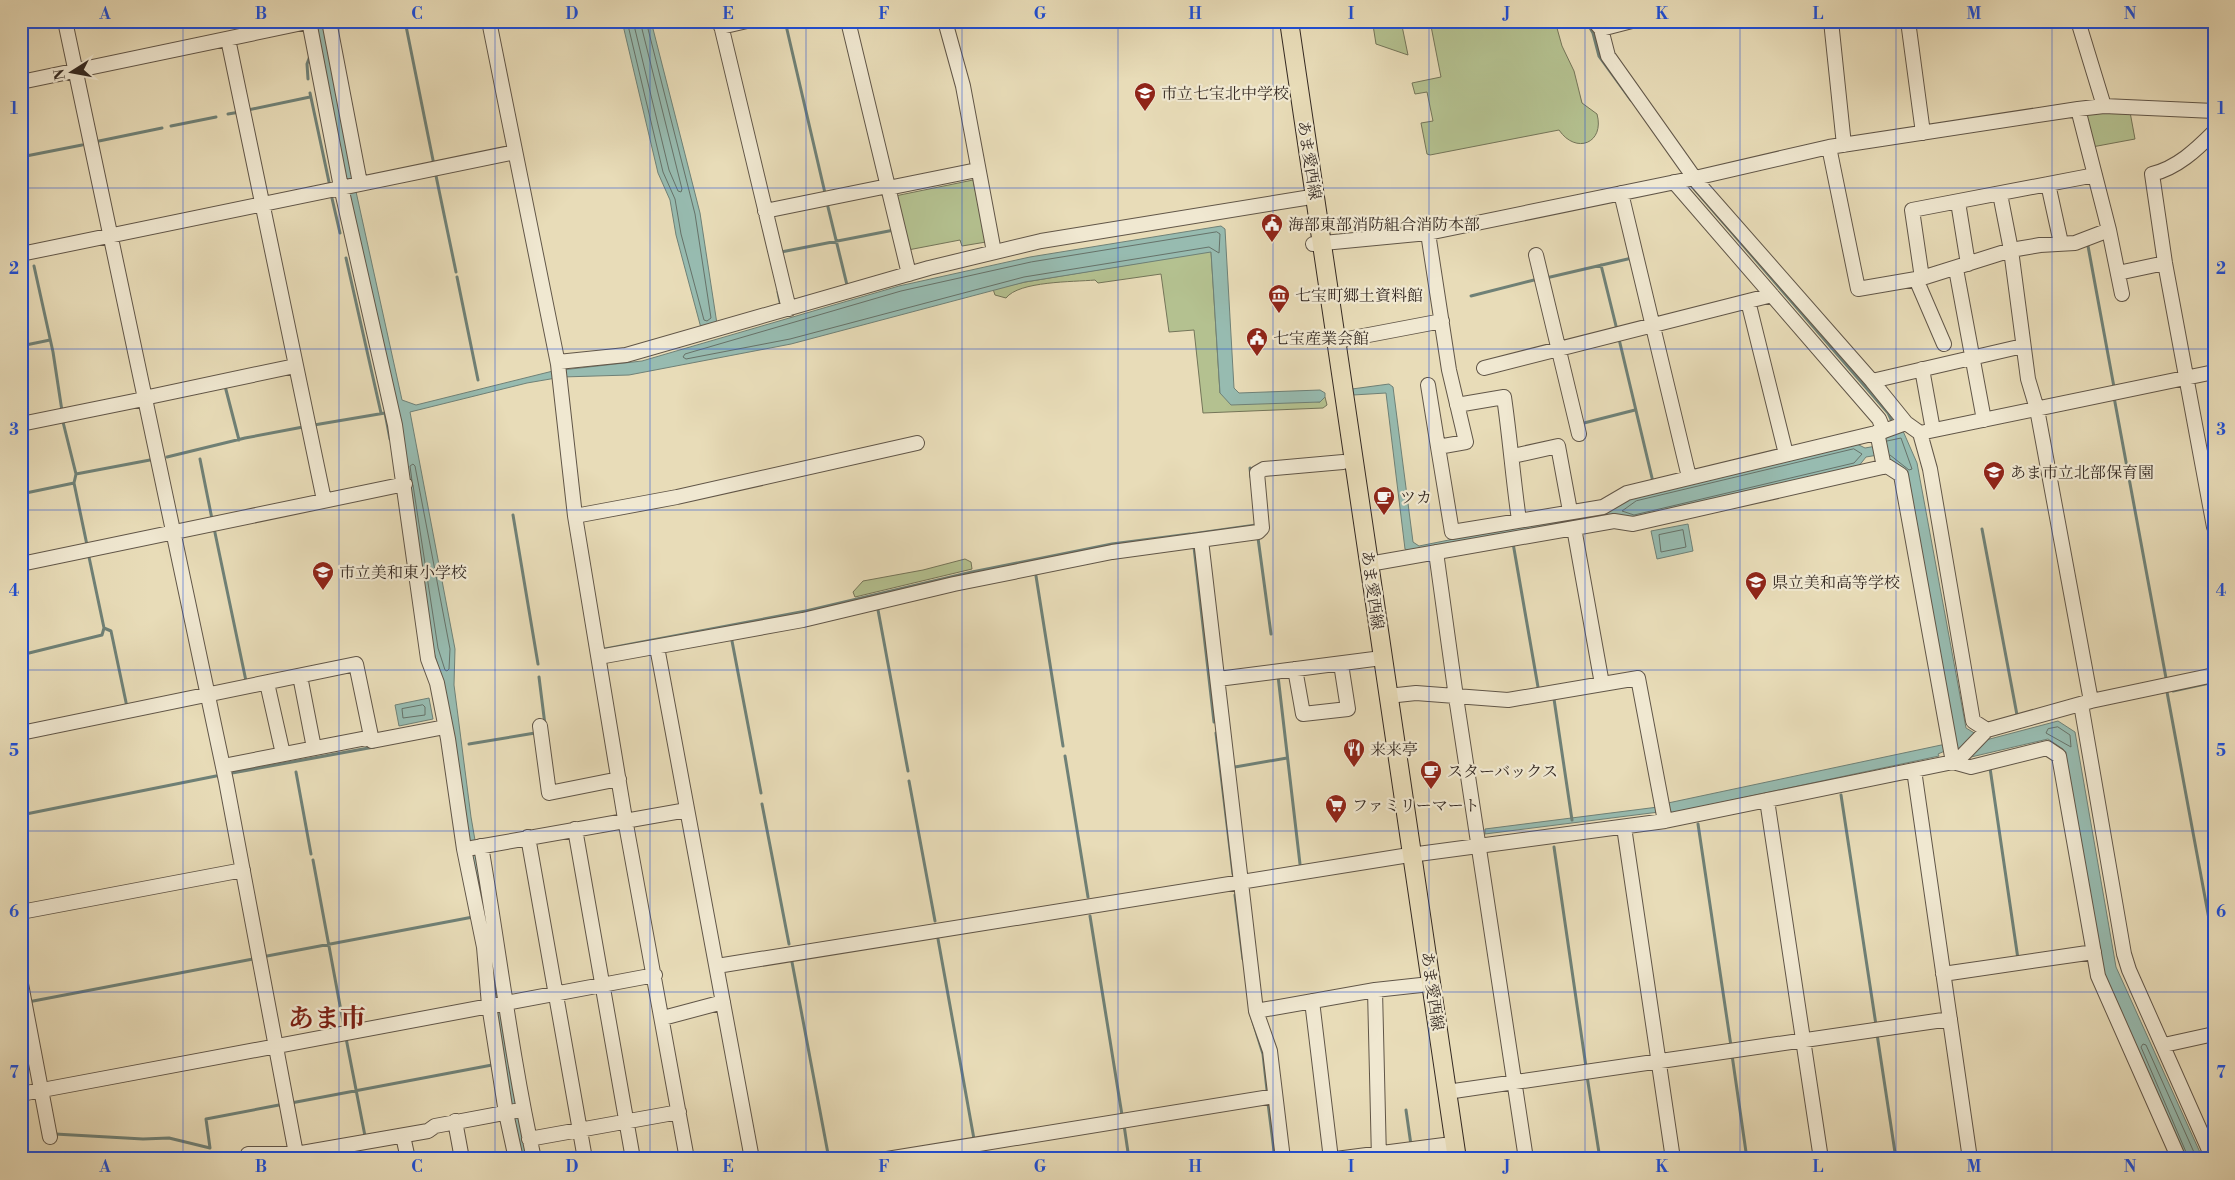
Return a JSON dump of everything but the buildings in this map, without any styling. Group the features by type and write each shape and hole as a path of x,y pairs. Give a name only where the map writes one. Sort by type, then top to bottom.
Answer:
{"main road":[{"name":"あま愛西線","path":"1279,21 1305,198 1317,243 1337,341 1388,696 1408,855 1421,986 1445,1152"},
{"name":"あま愛西線","path":"1289,21 1343,462 1457,1159"}],"street":[{"path":"65,21 109,236 223,766 297,1156"},
{"path":"21,82 310,21 350,185 395,425 428,659 437,683 445,727 473,848 515,1111 516,1159"},
{"path":"329,21 340,86 350,185"},
{"path":"489,21 559,370 575,516 625,819 663,1018 687,1159"},
{"path":"747,21 720,24 789,309"},
{"path":"848,21 909,274"},
{"path":"945,21 962,86 994,252"},
{"path":"1632,21 1598,25 1608,56 1686,180 1779,292 1879,419 1887,438"},
{"path":"1831,21 1844,145"},
{"path":"1908,21 1923,133"},
{"path":"2078,21 2104,106"},
{"path":"228,39 324,500"},
{"path":"1317,243 1428,233 1686,180 1829,147 2078,109 2104,106 2214,111"},
{"path":"2078,109 2109,230 2122,294"},
{"path":"2214,132 2199,147 2168,170 2152,174 2165,263 2214,527"},
{"path":"1829,147 1858,289 1919,278 2011,250 2075,244 2109,230"},
{"path":"21,254 515,152"},
{"path":"765,211 977,170"},
{"path":"1944,344 1919,278 1912,210 2095,175"},
{"path":"1686,180 1779,292 1872,381 1887,438 1887,466 1901,475 1956,760"},
{"path":"2048,184 2061,244"},
{"path":"1621,193 1689,477"},
{"path":"2000,194 2011,250 2028,379 2037,409 2086,702 2124,954 2129,970 2164,1045 2213,1159"},
{"path":"559,370 626,355 909,274 1041,241 1305,198"},
{"path":"1958,202 1962,266 1972,357 1984,420"},
{"path":"1428,233 1457,405 1466,442 1438,447"},
{"path":"1536,255 1579,434"},
{"path":"2118,273 2165,263"},
{"path":"1484,368 1779,292"},
{"path":"1748,301 1786,454"},
{"path":"1337,341 1442,321"},
{"path":"1872,381 2023,346"},
{"path":"21,424 296,366"},
{"path":"1922,369 1930,469 1973,721 1986,732"},
{"path":"1428,385 1452,532 1603,507 1627,493 1786,454 1926,432 2214,372"},
{"path":"1457,405 1504,397 1513,456 1511,467 1519,520"},
{"path":"1369,564 1614,521 1633,524 1887,438"},
{"path":"575,516 678,497 917,443"},
{"path":"1513,456 1558,446 1570,511"},
{"path":"599,658 803,620 954,584 1112,552 1258,532 1262,528 1256,477 1260,470 1343,462"},
{"path":"21,564 404,484"},
{"path":"1574,528 1602,684"},
{"path":"1201,540 1256,1012 1270,1051 1283,1159"},
{"path":"1436,552 1526,1159"},
{"path":"657,647 752,1159"},
{"path":"1218,679 1374,659"},
{"path":"21,733 356,664 372,741 445,727"},
{"path":"1295,670 1302,714 1348,709 1340,664"},
{"path":"717,966 1408,855 1664,821 1956,760 1986,732 2086,702 2214,675"},
{"path":"300,676 314,748"},
{"path":"1388,696 1416,693 1508,700 1638,678 1664,821"},
{"path":"267,683 283,754"},
{"path":"540,726 549,793 619,779"},
{"path":"223,766 372,737"},
{"path":"1956,760 1971,766 2047,748 2059,756 2098,976 2179,1159"},
{"path":"1914,770 1970,1159"},
{"path":"1767,800 1821,1159"},
{"path":"473,848 625,819 687,810"},
{"path":"1624,827 1673,1159"},
{"path":"575,829 633,1159"},
{"path":"528,837 585,1159"},
{"path":"21,912 243,870"},
{"path":"1944,974 2094,952"},
{"path":"21,1094 655,975"},
{"path":"21,984 50,1137"},
{"path":"1256,1012 1375,990 1421,986"},
{"path":"1375,990 1379,1156"},
{"path":"1312,1001 1331,1159"},
{"path":"663,1018 723,1002"},
{"path":"1447,1092 1950,1019"},
{"path":"2164,1045 2214,1034"},
{"path":"887,1159 1275,1096"},
{"path":"249,1159 248,1154 297,1156 428,1131 436,1126 455,1121 515,1111"},
{"path":"515,1111 529,1139 534,1159"},
{"path":"529,1139 678,1112"},
{"path":"455,1121 462,1159"},
{"path":"403,1136 408,1159"},
{"path":"350,1145 352,1159"},
{"path":"1336,1159 1445,1152"}],"green space":[{"path":"1376,21 1401,21 1408,55 1376,44 1373,25"},
{"path":"1430,21 1555,21 1562,46 1574,71 1582,103 1597,114 1597,132 1593,138 1581,144 1566,138 1559,130 1430,155 1427,154 1421,123 1433,121 1427,92 1415,94 1412,83 1441,77"},
{"path":"2106,111 2130,112 2135,139 2092,147 2083,114"},
{"path":"973,180 986,242 962,246 960,240 908,250 895,196"},
{"path":"1211,251 1220,393 1320,402 1325,397 1327,405 1323,408 1203,413 1194,330 1169,332 1161,274 1098,283 1095,280 1034,285 1013,292 1006,298 995,295 993,289 1025,282"},
{"path":"965,559 971,562 972,569 855,597 853,592 863,581 923,570"}],"water":[{"path":"313,21 325,21 355,187 402,400 416,405 553,371 642,361 899,286 1030,257 1221,226 1225,229 1234,388 1239,393 1320,390 1325,393 1325,397 1320,402 1231,405 1220,393 1211,252 1025,282 791,344 629,375 562,377 527,383 410,412 455,649 454,685 471,817 530,1159 520,1159 444,686 433,649"},
{"path":"622,21 651,21 700,213 717,324 701,328 676,235 670,200 658,173"},
{"path":"1389,384 1393,387 1413,542 1419,546 1614,507 1634,497 1855,443 1865,448 1882,445 1880,436 1903,431 1917,463 1966,728 1986,740 2058,721 2075,732 2116,967 2203,1159 2185,1159 2103,971 2063,749 2048,739 1971,757 1955,748 1905,472 1885,458 1884,454 1866,457 1858,467 1634,520 1413,553 1405,549 1386,393 1353,395 1352,389"},
{"path":"1688,524 1693,551 1657,559 1651,531"},
{"path":"429,698 433,719 399,726 395,705"},
{"path":"1946,744 1947,750 1938,754 1939,756 1671,813 1667,809 1668,803"},
{"path":"1658,807 1659,812 1485,834 1485,829"}],"waterway":[{"path":"405,21 434,165"},
{"path":"750,25 768,21"},
{"path":"785,21 825,193"},
{"path":"1586,21 1593,33 1599,56 1631,100"},
{"path":"308,79 307,64 310,56"},
{"path":"310,93 329,182"},
{"path":"248,110 310,97"},
{"path":"228,114 240,112"},
{"path":"171,126 216,117"},
{"path":"99,141 162,128"},
{"path":"21,157 82,145"},
{"path":"435,171 456,272"},
{"path":"1689,183 1888,413 1893,424"},
{"path":"331,194 340,233"},
{"path":"827,203 847,285"},
{"path":"781,252 894,230"},
{"path":"2088,246 2114,387"},
{"path":"346,258 381,413"},
{"path":"1546,278 1632,258"},
{"path":"1601,265 1617,330"},
{"path":"34,266 53,352 62,411"},
{"path":"457,277 478,380"},
{"path":"1471,296 1534,280"},
{"path":"778,292 780,302"},
{"path":"1619,339 1653,482"},
{"path":"21,346 50,340"},
{"path":"225,386 239,440"},
{"path":"2114,397 2166,678"},
{"path":"1580,424 1635,410"},
{"path":"314,425 385,413 390,439"},
{"path":"63,422 76,474"},
{"path":"167,457 245,438 303,427"},
{"path":"200,459 212,519"},
{"path":"87,545 74,483 76,474 150,460"},
{"path":"1250,468 1251,477"},
{"path":"21,494 74,483"},
{"path":"513,515 538,664"},
{"path":"1192,534 1256,525 1256,523"},
{"path":"214,528 246,681"},
{"path":"1982,529 2017,715 2019,715"},
{"path":"605,649 806,611 972,572 1112,544 1190,534"},
{"path":"1258,538 1271,634"},
{"path":"1513,543 1538,687"},
{"path":"1194,547 1214,722"},
{"path":"21,655 102,635 104,628 89,557"},
{"path":"1036,576 1063,746"},
{"path":"878,610 908,771"},
{"path":"104,628 111,631 127,707"},
{"path":"732,641 761,793"},
{"path":"1278,676 1300,864"},
{"path":"539,677 545,725"},
{"path":"2173,691 2214,682"},
{"path":"2167,692 2214,946"},
{"path":"1554,699 1572,820"},
{"path":"469,744 535,733"},
{"path":"1216,733 1233,874"},
{"path":"232,773 374,747"},
{"path":"1065,756 1088,897"},
{"path":"1235,767 1287,758"},
{"path":"1990,768 2018,959"},
{"path":"296,772 311,854"},
{"path":"21,815 216,776"},
{"path":"909,781 935,921"},
{"path":"1841,795 1876,1025"},
{"path":"762,804 789,944"},
{"path":"1698,824 1731,1046"},
{"path":"1554,847 1586,1067"},
{"path":"313,860 344,1027"},
{"path":"1235,895 1243,959"},
{"path":"1090,916 1122,1115"},
{"path":"267,956 473,917"},
{"path":"938,939 974,1139"},
{"path":"28,1002 253,959"},
{"path":"792,962 829,1159"},
{"path":"1250,1012 1263,1054 1267,1090"},
{"path":"1877,1034 1896,1159"},
{"path":"346,1038 365,1136"},
{"path":"1732,1055 1747,1159"},
{"path":"291,1103 492,1065"},
{"path":"1587,1076 1600,1159"},
{"path":"1268,1103 1275,1159"},
{"path":"55,1134 143,1139 169,1138 210,1148 206,1119 279,1105"},
{"path":"1406,1110 1411,1145"},
{"path":"1124,1125 1129,1159"},
{"path":"976,1150 978,1159"}],"place":[{"name":"市立七宝北中学校","path":"1145,112"},
{"name":"海部東部消防組合消防本部","path":"1272,243"},
{"name":"七宝町郷土資料館","path":"1279,314"},
{"name":"七宝産業会館","path":"1257,357"},
{"name":"あま市立北部保育園","path":"1994,491"},
{"name":"ツカ","path":"1384,516"},
{"name":"市立美和東小学校","path":"323,591"},
{"name":"県立美和高等学校","path":"1756,601"},
{"name":"来来亭","path":"1354,768"},
{"name":"スターバックス","path":"1431,790"},
{"name":"ファミリーマート","path":"1336,824"}],"district":[{"name":"あま市","path":"327,1018"}]}
